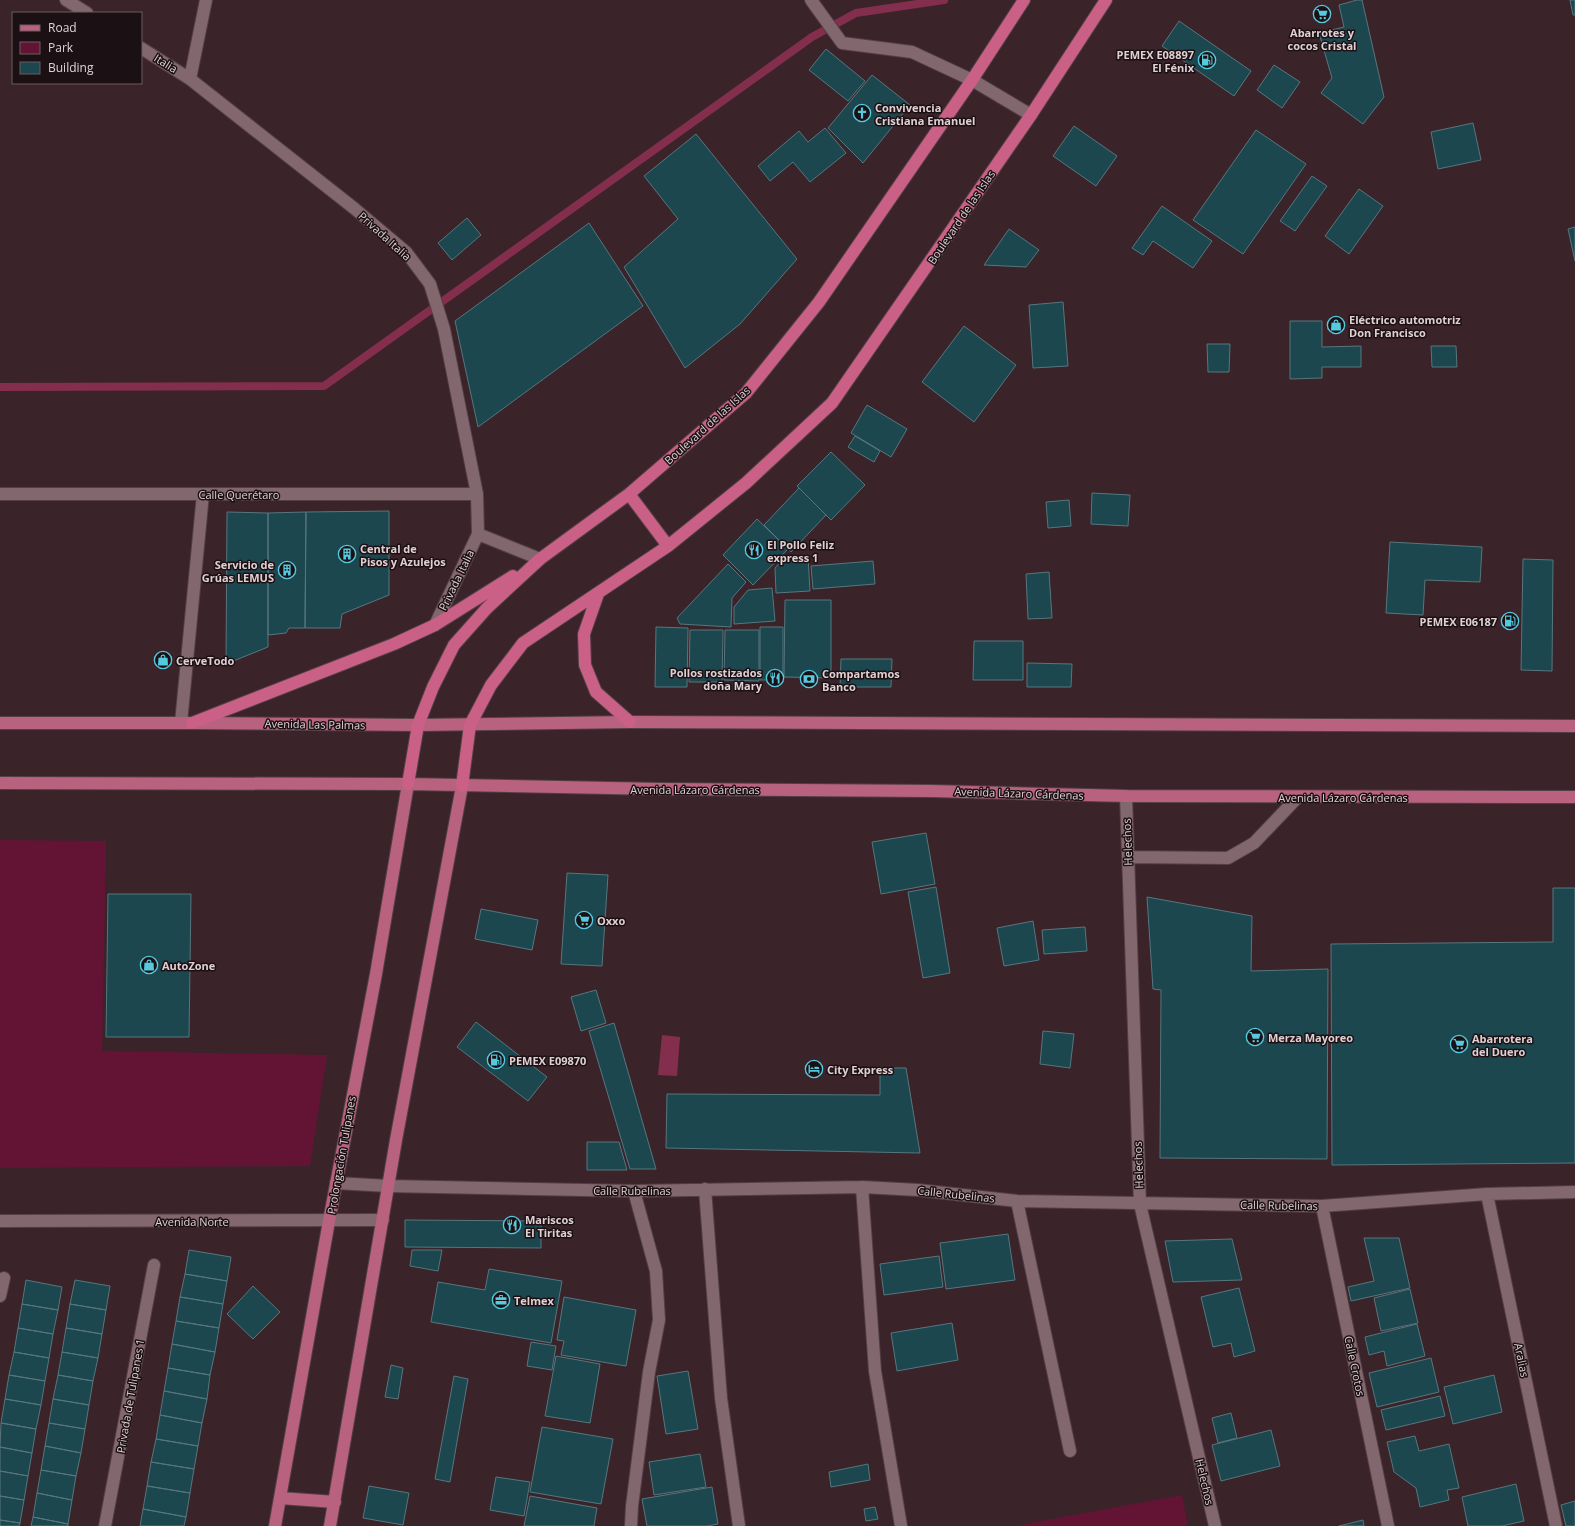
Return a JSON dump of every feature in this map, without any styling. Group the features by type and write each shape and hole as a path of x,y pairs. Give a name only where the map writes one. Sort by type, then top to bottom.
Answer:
{"highway":[{"name":"Boulevard de las Islas","path":"408,784 418,726 433,687 454,645 486,608 540,559 629,494 746,393 819,302 972,80 1024,0"},
{"name":"Boulevard de las Islas","path":"470,725 491,685 523,643 668,546 746,483 832,403 1031,115 1106,0"},
{"path":"629,494 668,546"},
{"path":"187,723 394,644 435,625 540,559"},
{"path":"598,594 584,634 585,665 596,692 630,722"},
{"path":"462,786 470,725"}],"main road":[{"name":"Avenida Las Palmas","path":"0,722 418,726 630,722"},
{"path":"630,722 1575,726"},
{"path":"0,783 408,784 462,786 415,1033 330,1526"},
{"name":"Prolongación Tulipanes","path":"275,1526 329,1221 376,974 408,784"},
{"name":"Avenida Lázaro Cárdenas","path":"462,786 932,791 1126,796 1297,798 1575,797"},
{"path":"280,1498 335,1502"}],"street":[{"path":"66,0 85,12"},
{"path":"190,79 206,0"},
{"path":"814,4 842,43 912,52 972,80 1031,115"},
{"name":"Italia","path":"142,49 190,79"},
{"name":"Privada Italia","path":"190,79 355,209 406,252 430,284 444,330 477,494 478,534 435,625"},
{"name":"Calle Querétaro","path":"0,494 477,494"},
{"path":"187,723 203,494"},
{"path":"478,534 540,559"},
{"name":"Helechos","path":"1126,796 1140,1204 1215,1526"},
{"path":"1128,857 1228,858 1254,843 1297,798"},
{"name":"Calle Rubelinas","path":"336,1183 388,1186 634,1191 862,1187 918,1190 1017,1201 1322,1206 1488,1194 1575,1192"},
{"path":"862,1187 875,1371 901,1526"},
{"path":"705,1189 721,1398 739,1526"},
{"path":"631,1526 632,1506 649,1372 658,1320 656,1271 634,1191"},
{"name":"Aralias","path":"1488,1194 1556,1526"},
{"path":"1017,1201 1070,1451"},
{"name":"Calle Crotos","path":"1322,1206 1388,1526"},
{"name":"Avenida Norte","path":"0,1222 383,1220"},
{"name":"Privada de Tulipanes 1","path":"106,1526 154,1265"},
{"path":"0,1296 4,1278"}],"green space":[{"path":"0,840 106,841 102,1051 327,1055 310,1166 0,1168"},
{"path":"1182,1495 1188,1526 1014,1526"}],"shaded area":[{"path":"662,1035 680,1037 677,1076 658,1075"}],"building":[{"path":"1362,0 1384,97 1363,124 1321,93 1332,78 1319,33 1344,27 1339,5"},
{"path":"1570,0 1575,0 1575,15 1573,15"},
{"path":"1179,21 1251,71 1234,96 1162,46"},
{"path":"826,49 865,81 848,101 809,70"},
{"path":"1274,65 1300,82 1282,108 1257,90"},
{"path":"872,75 910,105 863,163 828,128"},
{"path":"1473,123 1481,160 1438,169 1431,132"},
{"path":"1074,126 1117,156 1096,186 1053,156"},
{"path":"825,128 846,153 810,182 793,162 770,181 758,166 799,131 808,142"},
{"path":"1256,130 1306,164 1243,254 1193,220"},
{"path":"696,134 797,259 740,324 685,368 624,267 678,219 644,176"},
{"path":"1312,176 1327,186 1295,231 1280,221"},
{"path":"1359,189 1383,206 1349,254 1325,236"},
{"path":"1162,206 1212,241 1193,268 1153,241 1143,255 1132,248"},
{"path":"467,218 481,235 452,260 438,243"},
{"path":"589,223 643,306 478,427 455,321"},
{"path":"1575,227 1575,261 1568,229"},
{"path":"1009,229 1039,250 1026,267 984,265"},
{"path":"1063,302 1068,366 1033,368 1029,305"},
{"path":"1290,321 1322,321 1322,347 1361,346 1361,367 1322,367 1322,378 1290,379"},
{"path":"964,326 1016,365 974,422 922,382"},
{"path":"1207,344 1230,344 1229,372 1208,372"},
{"path":"1431,346 1456,346 1457,367 1432,367"},
{"path":"867,405 907,429 891,457 851,433"},
{"path":"855,436 880,451 874,462 848,447"},
{"path":"831,452 865,485 831,520 797,486"},
{"path":"799,488 826,515 791,552 764,525"},
{"path":"1092,493 1130,495 1128,526 1091,524"},
{"path":"1069,500 1071,526 1048,528 1046,502"},
{"name":"Central de Pisos y Azulejos","path":"389,511 389,595 342,614 340,628 305,628 306,512"},
{"path":"227,512 268,513 268,647 226,664"},
{"name":"Servicio de Grúas LEMUS","path":"306,512 305,628 289,628 286,633 268,635 268,513"},
{"path":"757,519 788,549 753,585 723,555"},
{"path":"1390,542 1482,547 1480,582 1425,580 1423,615 1386,613"},
{"path":"808,557 810,591 776,593 775,568 783,559"},
{"path":"1523,559 1553,560 1552,671 1521,670"},
{"path":"873,561 875,584 813,589 811,566"},
{"path":"728,564 746,582 732,598 731,627 680,624 677,618"},
{"path":"1049,572 1052,618 1028,619 1026,574"},
{"path":"772,588 775,621 734,624 734,607 748,590"},
{"path":"785,600 831,600 831,678 784,677"},
{"path":"656,627 688,628 687,687 655,687"},
{"path":"760,627 783,627 783,680 760,680"},
{"path":"690,630 723,630 722,682 689,682"},
{"path":"725,630 759,630 759,681 724,680"},
{"path":"974,641 1023,641 1023,680 973,680"},
{"path":"841,659 892,659 891,687 840,687"},
{"path":"1027,663 1072,664 1071,687 1027,687"},
{"path":"926,833 935,884 881,894 872,842"},
{"name":"Oxxo","path":"567,873 608,875 602,966 561,964"},
{"path":"936,887 950,973 923,978 908,892"},
{"path":"1553,888 1575,888 1575,1163 1332,1165 1331,944 1553,942"},
{"name":"AutoZone","path":"108,894 191,894 189,1037 106,1037"},
{"path":"1147,897 1252,916 1251,971 1328,969 1327,1159 1160,1158 1161,990 1153,989"},
{"path":"481,909 538,920 532,950 475,939"},
{"path":"1033,921 1039,960 1004,966 997,928"},
{"path":"1085,927 1087,951 1044,954 1042,930"},
{"path":"596,990 606,1023 581,1031 571,997"},
{"path":"476,1022 547,1077 528,1101 457,1047"},
{"path":"614,1023 656,1169 630,1169 589,1031"},
{"path":"1043,1031 1074,1034 1070,1068 1040,1064"},
{"path":"880,1068 906,1068 920,1153 666,1148 667,1094 880,1095"},
{"path":"587,1142 619,1142 627,1170 587,1170"},
{"path":"405,1220 541,1221 541,1248 405,1247"},
{"path":"1008,1234 1015,1280 946,1289 940,1243"},
{"path":"1364,1238 1399,1238 1410,1288 1351,1301 1348,1287 1374,1281"},
{"path":"1232,1239 1242,1280 1173,1282 1165,1241"},
{"path":"189,1250 231,1257 227,1281 185,1274"},
{"path":"412,1250 442,1250 438,1271 410,1266"},
{"path":"939,1256 943,1287 884,1295 880,1264"},
{"path":"489,1269 562,1281 551,1343 431,1322 438,1282 485,1290"},
{"path":"185,1274 227,1281 223,1304 180,1297"},
{"path":"26,1280 62,1287 58,1310 22,1304"},
{"path":"75,1280 110,1286 106,1310 70,1304"},
{"path":"253,1286 280,1312 253,1339 227,1314"},
{"path":"1239,1288 1255,1351 1234,1357 1231,1343 1213,1347 1201,1297"},
{"path":"1410,1289 1418,1323 1381,1331 1374,1298"},
{"path":"180,1297 223,1304 219,1328 176,1321"},
{"path":"564,1297 636,1310 626,1366 561,1355 564,1341 557,1340"},
{"path":"22,1304 58,1310 53,1334 18,1328"},
{"path":"70,1304 106,1310 102,1334 66,1328"},
{"path":"176,1321 219,1328 215,1352 172,1344"},
{"path":"952,1323 958,1360 897,1371 891,1333"},
{"path":"1417,1324 1425,1356 1387,1366 1384,1351 1369,1355 1365,1337"},
{"path":"18,1328 53,1334 49,1358 14,1352"},
{"path":"66,1328 102,1334 98,1358 62,1352"},
{"path":"531,1342 556,1346 552,1370 527,1366"},
{"path":"172,1344 215,1352 210,1375 168,1368"},
{"path":"14,1352 49,1358 45,1381 9,1375"},
{"path":"62,1352 98,1358 93,1381 58,1375"},
{"path":"556,1356 600,1364 590,1423 545,1416"},
{"path":"1431,1358 1439,1392 1377,1407 1369,1373"},
{"path":"391,1365 403,1368 398,1399 385,1397"},
{"path":"168,1368 210,1375 207,1399 164,1391"},
{"path":"688,1371 698,1429 666,1434 657,1376"},
{"path":"9,1375 45,1381 41,1405 5,1399"},
{"path":"58,1375 93,1381 89,1405 53,1399"},
{"path":"1494,1375 1502,1412 1453,1424 1444,1387"},
{"path":"454,1376 468,1379 450,1482 435,1479"},
{"path":"164,1391 207,1399 202,1423 160,1415"},
{"path":"1440,1396 1445,1416 1386,1430 1381,1410"},
{"path":"5,1399 41,1405 36,1429 1,1423"},
{"path":"53,1399 89,1405 85,1429 49,1423"},
{"path":"1231,1413 1237,1438 1218,1443 1212,1418"},
{"path":"160,1415 202,1423 198,1446 156,1439"},
{"path":"1,1423 36,1429 32,1453 0,1447"},
{"path":"49,1423 85,1429 81,1453 45,1446"},
{"path":"542,1427 613,1439 601,1504 530,1492"},
{"path":"1271,1430 1280,1466 1221,1481 1212,1445"},
{"path":"1415,1436 1419,1451 1449,1444 1459,1488 1447,1490 1449,1500 1420,1507 1416,1488 1394,1472 1387,1442"},
{"path":"156,1439 198,1446 194,1469 151,1462"},
{"path":"45,1446 81,1453 76,1476 41,1470"},
{"path":"0,1447 32,1453 28,1476 0,1471"},
{"path":"700,1454 706,1487 654,1495 649,1462"},
{"path":"151,1462 194,1469 190,1493 147,1486"},
{"path":"868,1464 870,1480 831,1487 829,1472"},
{"path":"41,1470 76,1476 72,1500 37,1493"},
{"path":"0,1471 28,1476 24,1500 0,1496"},
{"path":"496,1477 530,1482 524,1516 490,1510"},
{"path":"1516,1484 1524,1521 1502,1526 1468,1526 1462,1497"},
{"path":"147,1486 190,1493 186,1517 143,1509"},
{"path":"369,1486 409,1493 403,1525 363,1518"},
{"path":"712,1487 718,1524 707,1526 647,1526 642,1499"},
{"path":"37,1493 72,1500 68,1524 33,1517"},
{"path":"0,1496 24,1500 20,1523 0,1520"},
{"path":"530,1496 597,1508 594,1526 524,1526"},
{"path":"1575,1501 1575,1526 1566,1526 1561,1505"},
{"path":"875,1507 878,1519 866,1521 864,1509"},
{"path":"143,1509 186,1517 184,1526 140,1526"},
{"path":"33,1517 68,1524 68,1526 31,1526"},
{"path":"0,1520 20,1523 19,1526 0,1526"},
{"path":"1363,1520 1364,1526 1339,1526"}],"waterway":[{"path":"0,387 324,386 812,37 856,13 944,0"}],"place":[{"name":"Abarrotes y cocos Cristal","path":"1322,14"},
{"name":"PEMEX E08897 El Fénix","path":"1207,60"},
{"name":"Convivencia Cristiana Emanuel","path":"862,113"},
{"name":"Eléctrico automotriz Don Francisco","path":"1336,325"},
{"name":"El Pollo Feliz express 1","path":"754,550"},
{"name":"Central de Pisos y Azulejos","path":"347,554"},
{"name":"Servicio de Grúas LEMUS","path":"287,570"},
{"name":"PEMEX E06187","path":"1510,621"},
{"name":"CerveTodo","path":"163,660"},
{"name":"Pollos rostizados doña Mary","path":"775,678"},
{"name":"Compartamos Banco","path":"809,679"},
{"name":"Oxxo","path":"584,920"},
{"name":"AutoZone","path":"149,965"},
{"name":"Merza Mayoreo","path":"1255,1037"},
{"name":"Abarrotera del Duero","path":"1459,1044"},
{"name":"PEMEX E09870","path":"496,1060"},
{"name":"City Express","path":"814,1069"},
{"name":"Mariscos El Tiritas","path":"512,1225"},
{"name":"Telmex","path":"501,1300"}]}
